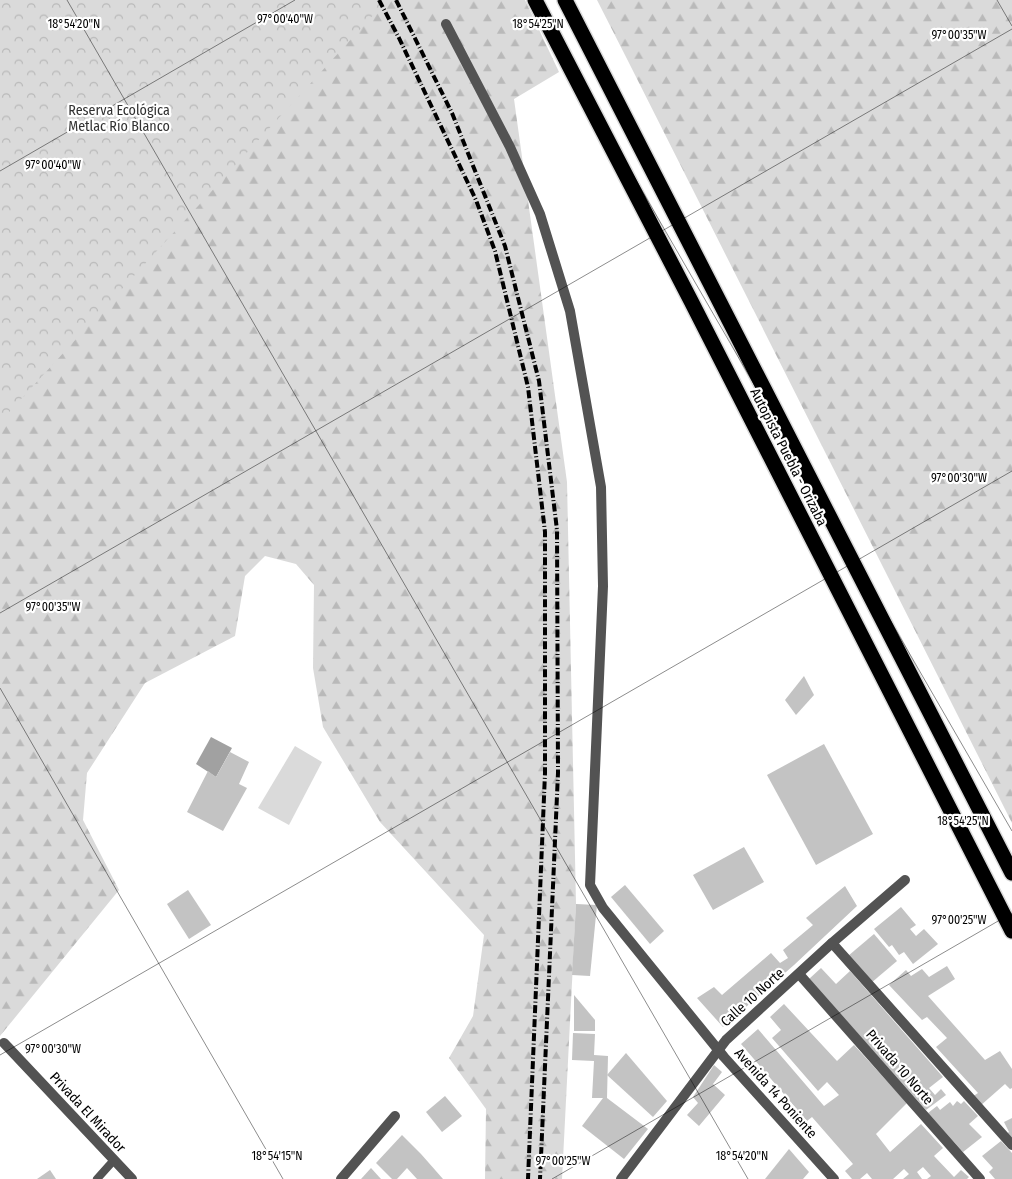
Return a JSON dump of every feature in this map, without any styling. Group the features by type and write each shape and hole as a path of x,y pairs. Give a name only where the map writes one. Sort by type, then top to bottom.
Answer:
{"highway":[{"name":"Autopista Puebla - Orizaba","path":"535,0 691,301 1012,931"},
{"name":"Autopista Puebla - Orizaba","path":"565,0 1012,873"}],"street":[{"name":"Avenida 14 Poniente","path":"446,24 510,148 540,214 572,321 600,487 603,586 590,885 603,908 719,1050 834,1179"},
{"name":"Calle 10 Norte","path":"621,1179 726,1040 832,943 905,880"},
{"path":"832,943 1012,1145"},
{"name":"Privada 10 Norte","path":"799,974 980,1179"},
{"name":"Privada El Mirador","path":"4,1043 132,1179"},
{"path":"341,1179 395,1116"}],"lane":[{"path":"97,1179 114,1160"}],"green space":[{"path":"0,0 525,0 559,72 514,99 567,482 576,904 562,1179 485,1179 486,1109 449,1058 473,1016 484,935 380,822 323,727 313,668 314,585 296,564 265,556 245,576 235,636 145,683 87,773 83,820 119,890 0,1036"},
{"name":"Reserva Ecológica Metlac Río Blanco","path":"0,0 387,0 0,422"},
{"path":"597,0 1012,0 1012,823 627,59"},
{"path":"295,746 322,762 289,825 258,808"}],"shaded area":[{"path":"211,737 232,748 216,777 196,764"}],"building":[{"path":"804,676 814,695 796,715 785,700"},
{"path":"824,744 873,834 816,865 767,775"},
{"path":"230,752 249,762 239,784 247,788 223,831 187,812 208,771 216,777"},
{"path":"744,847 764,882 713,910 693,875"},
{"path":"625,885 664,931 650,944 611,897"},
{"path":"845,886 857,906 794,965 723,1027 697,998 714,987 722,995 771,953 780,963 788,958 783,950 813,925 806,918"},
{"path":"188,890 211,925 189,939 167,904"},
{"path":"576,904 597,905 590,976 572,975"},
{"path":"901,907 916,925 910,929 916,936 924,929 938,944 913,964 904,952 899,955 892,945 889,947 874,929"},
{"path":"874,934 897,961 871,983 848,956"},
{"path":"947,966 955,979 928,996 985,1060 1000,1051 1012,1069 1012,1088 1010,1089 1005,1084 980,1106 972,1097 978,1093 936,1047 947,1038 927,1017 922,1020 889,985 906,970 911,976 922,969 929,977"},
{"path":"821,968 836,984 850,971 943,1077 929,1088 935,1095 941,1089 946,1095 926,1110 809,979"},
{"path":"574,995 595,1020 595,1031 574,1031"},
{"path":"784,1004 837,1061 854,1045 907,1103 876,1134 890,1152 921,1124 943,1148 934,1156 954,1177 961,1170 969,1177 967,1179 927,1179 931,1176 923,1167 917,1172 922,1179 903,1179 909,1174 904,1169 893,1179 872,1179 867,1173 860,1179 852,1179 845,1171 853,1164 812,1117 807,1121 741,1044 758,1029 824,1106 839,1095 827,1082 818,1091 772,1038 781,1030 770,1017"},
{"path":"573,1033 595,1034 594,1055 608,1056 607,1098 648,1129 624,1159 582,1126 603,1098 592,1098 594,1061 572,1060"},
{"path":"626,1053 667,1101 653,1117 607,1075"},
{"path":"714,1065 722,1072 713,1084 725,1095 699,1126 687,1115 698,1103 693,1097"},
{"path":"445,1096 462,1116 442,1132 426,1112"},
{"path":"957,1101 961,1104 964,1101 978,1116 969,1124 982,1137 963,1152 928,1113 937,1106 940,1110 950,1102 953,1106"},
{"path":"1012,1118 1012,1142 1006,1134 1009,1132 1004,1122"},
{"path":"402,1135 443,1179 417,1179 407,1168 397,1179 392,1179 376,1163"},
{"path":"1001,1141 1012,1153 1012,1179 995,1179 989,1172 993,1168 982,1156"},
{"path":"789,1149 809,1172 803,1179 765,1179"},
{"path":"371,1168 381,1179 361,1179"},
{"path":"50,1170 56,1179 37,1179"}],"railway":[{"path":"379,0 476,200 495,251 528,387 545,532 545,773 528,1179"},
{"path":"396,0 452,113 505,246 539,381 557,530 558,773 540,1179"}]}
